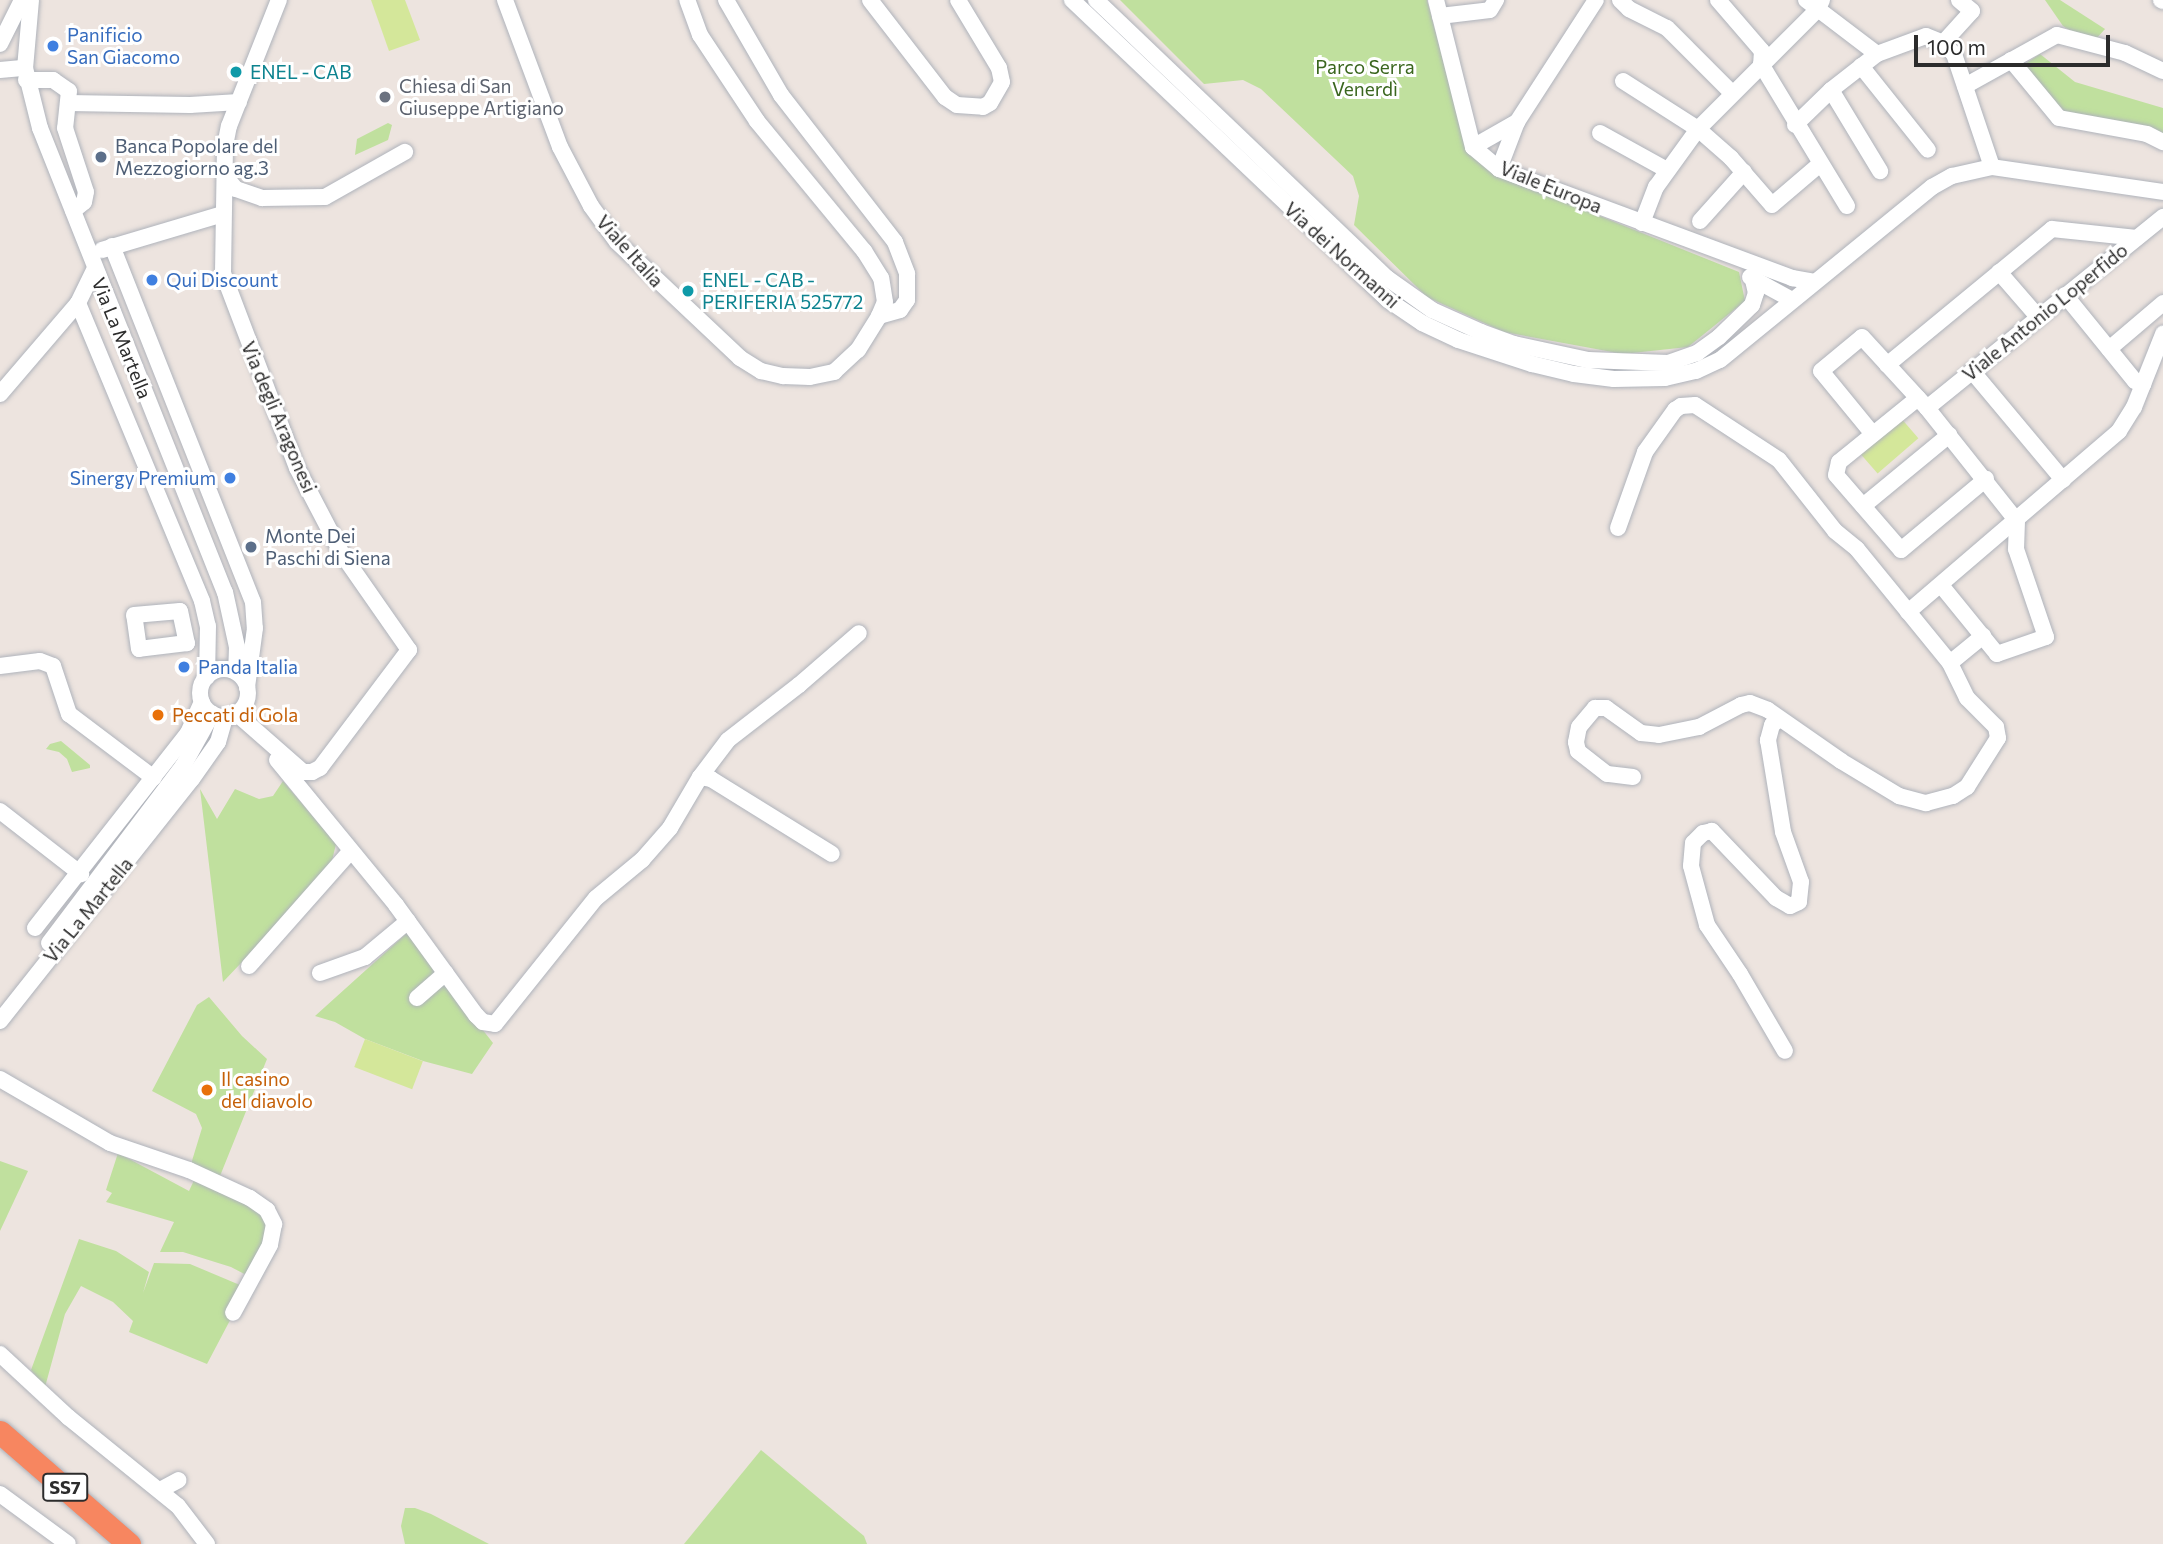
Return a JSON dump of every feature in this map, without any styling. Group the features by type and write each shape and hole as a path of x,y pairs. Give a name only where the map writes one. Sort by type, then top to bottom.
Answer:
{"highway":[{"name":"SS7","path":"0,1432 129,1544"}],"street":[{"path":"0,44 22,0"},
{"name":"Via La Martella","path":"31,0 25,74 40,128 225,592 241,669"},
{"name":"Via degli Aragonesi","path":"219,712 272,745 303,772 320,768 409,650 342,554 297,468 223,273 227,136 279,0"},
{"name":"Viale Italia","path":"505,0 560,147 591,206 617,242 725,346 761,371 783,376 810,377 834,372 863,343 879,316 885,302 881,278 864,251 757,121 700,35 687,0"},
{"name":"Viale Italia","path":"726,0 781,95 895,242 906,274 907,300 900,310 879,316"},
{"path":"870,0 945,97 957,105 983,107 990,103 1002,82 999,68 958,0"},
{"name":"Via dei Normanni","path":"1072,0 1388,300 1422,323 1458,340 1532,364 1574,374 1614,379 1665,378 1696,371 1720,360 1770,323 1792,300 1815,282"},
{"name":"Via dei Normanni","path":"1096,0 1387,278 1432,310 1481,332 1514,344 1588,360 1668,363 1697,353 1720,337 1752,305 1756,293 1753,280"},
{"path":"1496,0 1490,10 1438,8 1473,148 1517,122"},
{"path":"1499,169 1517,122 1596,0"},
{"path":"1620,0 1629,9 1667,28 1732,93"},
{"path":"1718,0 1762,51 1761,64 1795,125 1847,206"},
{"path":"1943,43 1972,11 1959,0"},
{"path":"1642,223 1667,170 1698,129 1815,3 1877,54"},
{"path":"1965,86 2057,34 2125,53 2163,71"},
{"path":"1795,125 1831,90 1877,54 1926,36 1943,43 1954,54 1992,167"},
{"path":"2011,60 2059,118 2147,134 2163,142"},
{"path":"1861,66 1928,150"},
{"path":"0,70 53,80 63,84 69,91 65,128 86,192 84,202 73,211"},
{"path":"1623,81 1698,129 1744,172 1772,205 1820,164"},
{"path":"1831,90 1880,171"},
{"path":"68,103 239,102"},
{"path":"1600,133 1667,170"},
{"name":"Viale Europa","path":"1473,148 1499,169 1736,258 1792,278 1815,282"},
{"path":"225,176 236,189 262,198 324,197 405,152"},
{"path":"1815,282 1934,186 1952,176 1992,167 2163,192"},
{"path":"1700,221 1744,172"},
{"path":"0,394 78,303 92,262 112,247 223,214"},
{"name":"Viale Antonio Loperfido","path":"1986,479 1901,550 1836,475 1839,462 1872,433 1972,371 2163,217"},
{"path":"192,222 214,234 222,253"},
{"path":"1887,365 2052,229 2137,238"},
{"path":"35,928 188,733 219,712 245,706 247,687 241,669 255,628 253,602 112,247"},
{"path":"1736,258 1753,280 1792,300"},
{"path":"1999,272 2038,317"},
{"path":"2065,295 2135,381 2143,384"},
{"path":"78,303 202,601 208,626 207,677 200,690 219,712"},
{"path":"2109,349 2163,303"},
{"path":"1872,433 1821,371 1862,337 1923,403 2017,521 2016,549 2046,637 1997,654 1941,585"},
{"path":"1908,612 2017,521 2124,426 2161,344"},
{"path":"1972,371 2063,480"},
{"path":"1618,528 1645,452 1675,410 1681,406 1695,405 1779,460 1835,531 1857,549 1950,663 1968,698 1998,732 1995,746 1973,779 1953,796 1926,803 1910,801 1865,777 1779,719 1750,703 1699,727 1650,735 1632,728 1606,708 1595,708 1579,727 1576,742 1578,751 1607,774 1633,777"},
{"path":"1863,506 1949,435"},
{"path":"233,625 255,628"},
{"path":"272,745 288,782 408,921 446,973 476,1004 483,1022 495,1024 547,971 569,943 596,898 642,860 670,828 700,777 727,740 834,660 859,634"},
{"path":"1950,663 1983,636"},
{"path":"0,666 40,661 53,667 69,714 154,778"},
{"path":"207,677 218,670 241,669"},
{"name":"Via La Martella","path":"2,1017 192,779 218,742 219,712"},
{"path":"1779,719 1772,725 1768,740 1783,832 1801,882 1799,902 1790,906 1776,898 1712,831 1703,833 1693,843 1690,866 1707,925 1753,995 1785,1051"},
{"path":"700,777 711,779 832,854"},
{"path":"0,811 80,874"},
{"path":"249,966 295,921 350,852"},
{"path":"320,972 365,957 408,921"},
{"path":"417,998 446,973"},
{"path":"0,1079 110,1143 189,1170 250,1198 267,1210 274,1224 270,1245 233,1314"},
{"path":"0,1354 97,1442 189,1512 207,1544"},
{"path":"160,1490 179,1480"},
{"path":"0,1494 68,1544"}],"green space":[{"path":"371,0 405,0 420,40 389,51"},
{"name":"Parco Serra Venerdì","path":"1120,0 1427,0 1467,151 1498,175 1739,272 1745,301 1688,347 1623,354 1504,332 1427,297 1354,225 1359,196 1353,176 1261,89 1243,80 1204,84"},
{"path":"2045,0 2060,0 2105,29 2096,39 2072,32 2063,26"},
{"path":"2040,54 2075,82 2163,108 2163,135 2065,113 2057,108 2023,65"},
{"path":"388,123 392,125 388,140 355,155 357,139"},
{"path":"1900,417 1918,438 1878,474 1859,452"},
{"path":"61,741 90,765 90,768 72,772 67,759 59,752 46,749 50,744"},
{"path":"283,781 336,844 330,869 223,982 200,789 217,819 235,789 259,799 273,796"},
{"path":"407,933 493,1043 472,1074 423,1061 365,1039 335,1022 315,1016"},
{"path":"209,997 242,1036 267,1059 220,1176 191,1164 202,1128 196,1114 152,1091 197,1005"},
{"path":"365,1039 423,1061 412,1089 354,1067"},
{"path":"118,1153 189,1191 197,1174 260,1204 274,1224 252,1278 231,1267 183,1252 160,1252 174,1222 106,1202 112,1193 106,1190"},
{"path":"0,1161 28,1171 0,1231"},
{"path":"79,1239 116,1251 149,1272 143,1293 154,1263 190,1264 247,1288 207,1364 129,1332 133,1321 113,1302 81,1286 65,1314 45,1387 31,1370"},
{"path":"761,1450 864,1536 867,1544 684,1544"},
{"path":"405,1508 415,1508 431,1514 489,1544 405,1544 401,1526"}],"place":[{"name":"Panificio San Giacomo","path":"53,46"},
{"name":"ENEL - CAB","path":"236,72"},
{"name":"Chiesa di San Giuseppe Artigiano","path":"385,97"},
{"name":"Banca Popolare del Mezzogiorno ag.3","path":"101,157"},
{"name":"Qui Discount","path":"152,280"},
{"name":"ENEL - CAB - PERIFERIA 525772","path":"688,291"},
{"name":"Sinergy Premium","path":"230,478"},
{"name":"Monte Dei Paschi di Siena","path":"251,547"},
{"name":"Panda Italia","path":"184,667"},
{"name":"Peccati di Gola","path":"158,715"},
{"name":"Il casino del diavolo","path":"207,1090"}]}
